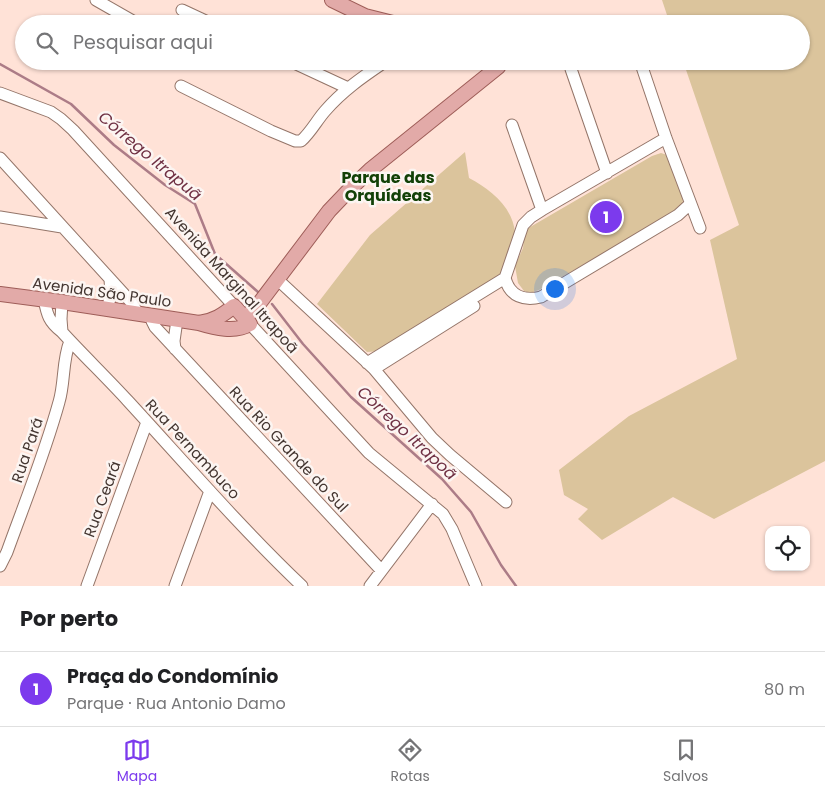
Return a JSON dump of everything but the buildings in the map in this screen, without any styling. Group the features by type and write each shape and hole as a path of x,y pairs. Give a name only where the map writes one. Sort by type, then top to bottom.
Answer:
{"main road":[{"path":"332,0 363,15"},
{"path":"248,321 277,279 329,211 350,189 370,170 494,70"},
{"name":"Avenida São Paulo","path":"0,294 44,299 235,330 244,328 248,321"},
{"name":"Avenida Marginal Itrapoã","path":"234,306 248,321"},
{"name":"Avenida São Paulo","path":"200,323 215,320 234,306"}],"street":[{"path":"96,0 122,15"},
{"path":"182,10 193,15"},
{"path":"309,70 348,88"},
{"path":"182,86 271,132 294,141 301,141 307,136 324,111 348,88 373,70"},
{"path":"571,70 607,173"},
{"path":"643,70 700,228"},
{"name":"Avenida Marginal Itrapoã","path":"0,93 51,112 61,119 234,306"},
{"path":"512,125 542,210"},
{"path":"371,366 506,282 518,235 523,225 532,217 666,138"},
{"name":"Rua Rio Grande do Sul","path":"0,158 132,303 152,321 175,349 381,570"},
{"path":"506,282 514,294 527,299 542,297 678,215 690,204"},
{"path":"0,217 62,227"},
{"path":"107,309 111,295 110,279"},
{"path":"277,279 371,366 432,438 450,456 506,502"},
{"name":"Rua Pernambuco","path":"44,299 48,317 56,327 302,586"},
{"path":"62,302 60,319 62,332"},
{"path":"175,349 174,341 177,320"},
{"name":"Avenida Marginal Itrapoã","path":"248,321 369,453 443,514 452,528 476,586"},
{"name":"Rua Pará","path":"0,566 7,552 50,432 60,399 65,355 70,341"},
{"name":"Rua Ceará","path":"86,586 147,422"},
{"path":"175,586 210,491"},
{"path":"370,586 432,504"}],"shaded area":[{"path":"662,0 825,0 825,461 714,519 673,497 602,540 578,519 588,509 564,495 559,470 629,416 737,359 710,240 739,225 686,70 810,70 810,15 667,15"},
{"path":"465,152 469,178 492,193 499,200 510,215 513,224 515,233 499,280 381,351 367,352 317,304 370,235"},
{"path":"661,153 667,155 671,160 683,200 682,206 539,290 530,293 524,291 518,283 515,266 523,248 525,230 652,156"}],"waterway":[{"name":"Córrego Itrapuã","path":"0,64 71,104 114,145 165,185 195,204 215,254 258,292"},
{"name":"Córrego Itrapoã","path":"272,304 303,344 351,397 442,479 471,512 501,565 516,586"}],"place":[{"name":"Praça do Condomínio","path":"606,217"}],"district":[{"name":"Parque das Orquídeas","path":"388,186"}]}
